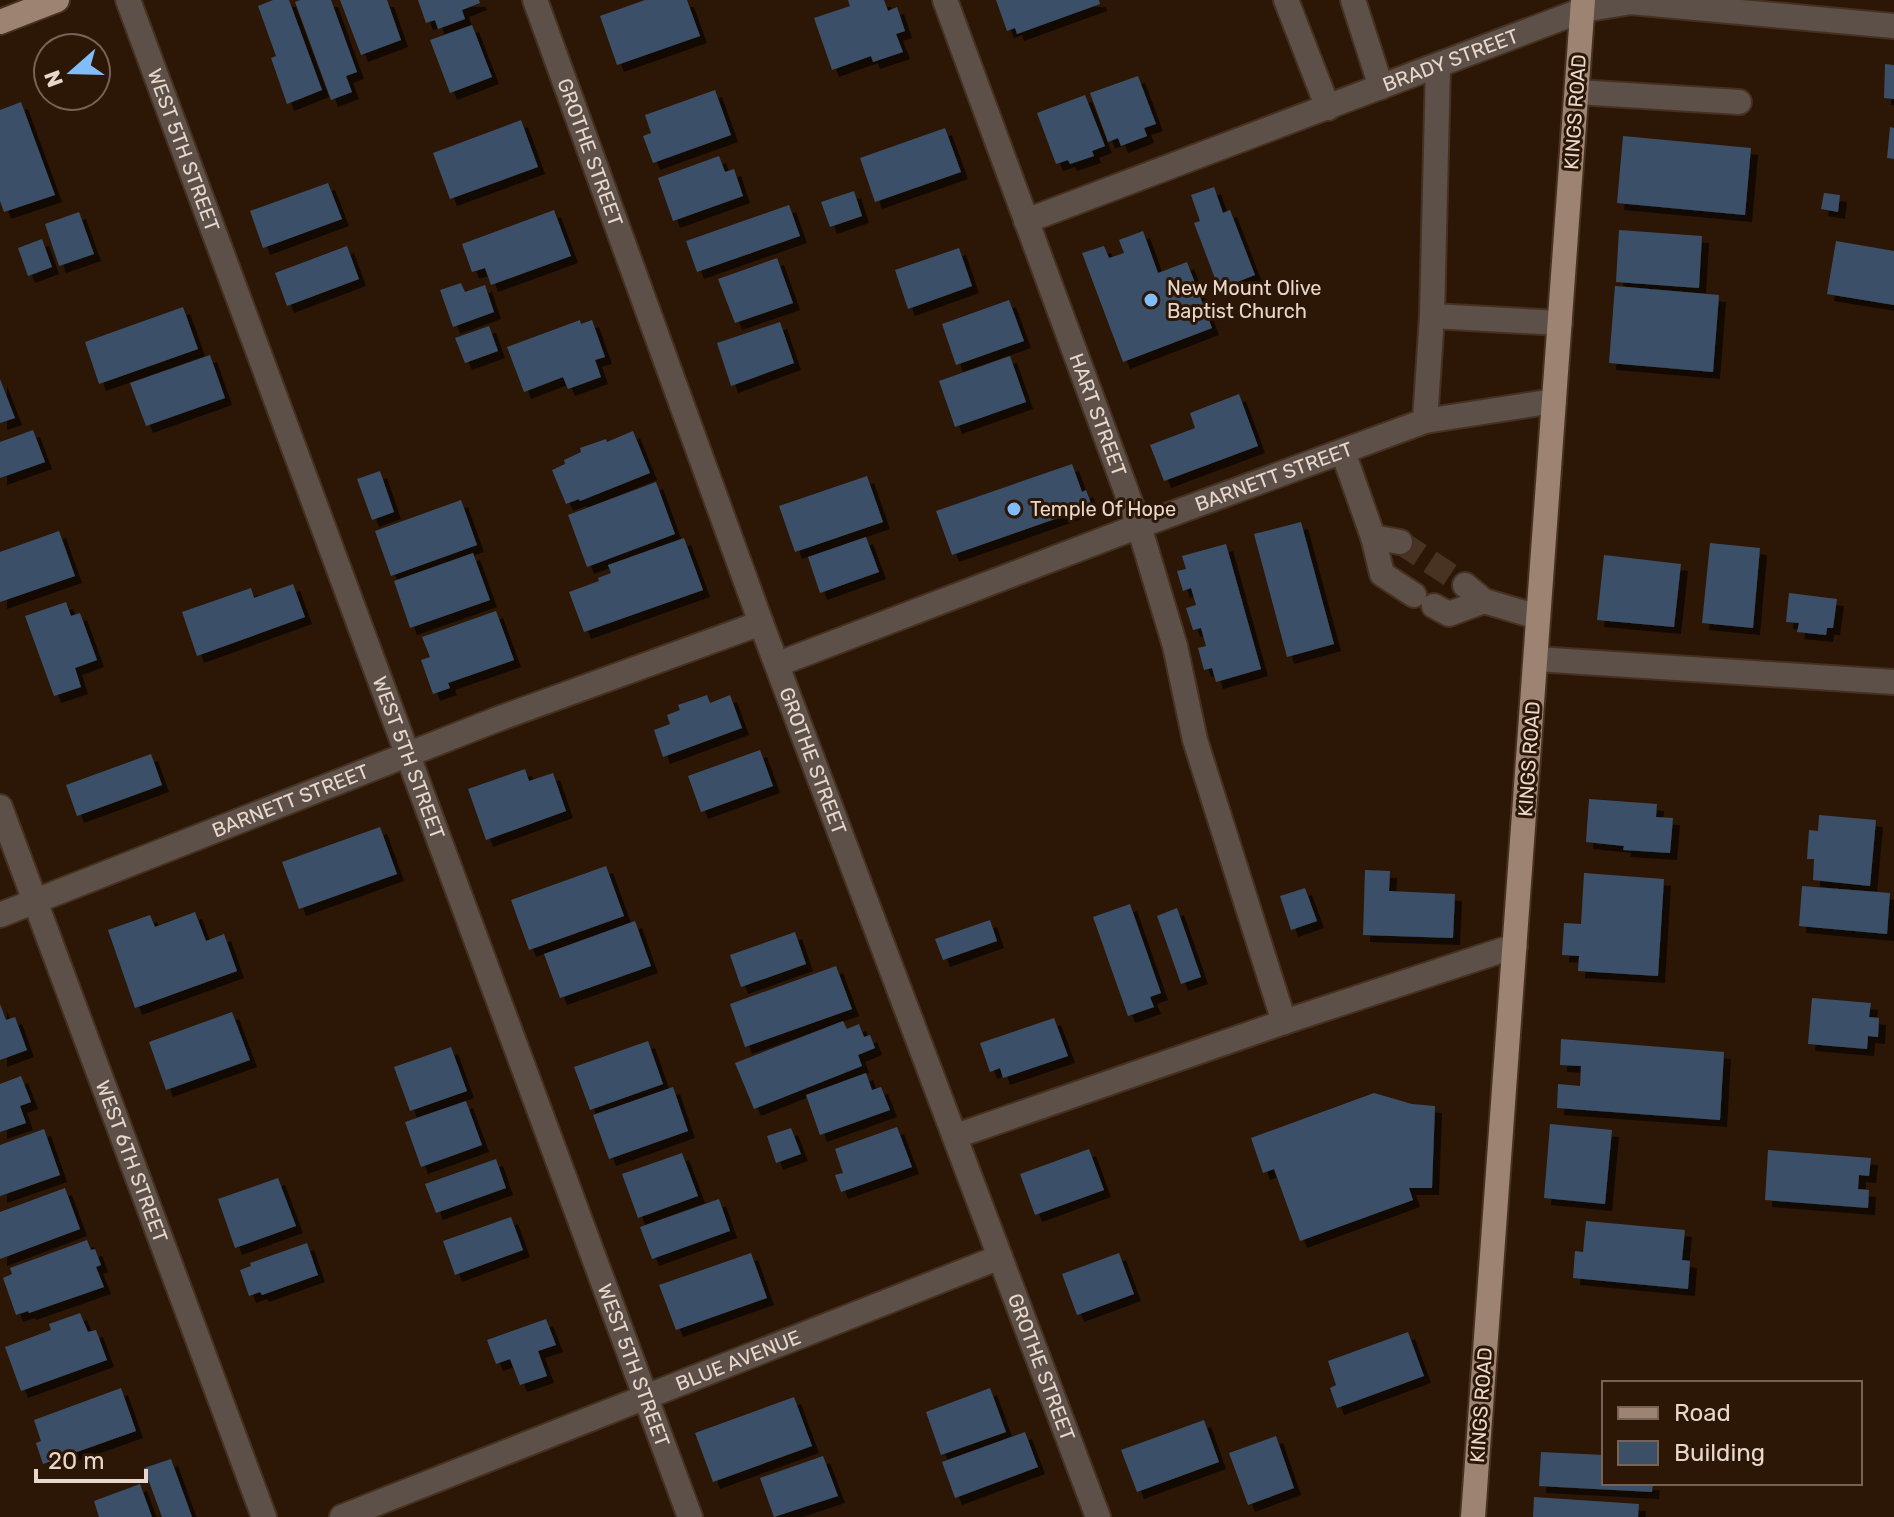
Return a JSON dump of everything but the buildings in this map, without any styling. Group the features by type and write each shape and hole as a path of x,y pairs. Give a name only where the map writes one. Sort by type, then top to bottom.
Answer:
{"main road":[{"path":"0,22 57,0"},
{"name":"KINGS ROAD","path":"1473,1517 1583,5"}],"street":[{"name":"WEST 5TH STREET","path":"128,0 690,1517"},
{"name":"GROTHE STREET","path":"535,0 761,623 1098,1517"},
{"name":"HART STREET","path":"945,0 1139,526 1175,646 1195,740 1284,1022"},
{"path":"1286,0 1328,108"},
{"path":"1353,0 1381,87"},
{"name":"BRADY STREET","path":"1026,221 1438,66 1583,5 1631,2 1894,26"},
{"path":"1425,421 1432,316 1438,66"},
{"path":"1577,92 1739,102"},
{"path":"1432,316 1560,323"},
{"name":"BARNETT STREET","path":"778,664 1425,421 1554,401"},
{"path":"1343,452 1373,537 1382,574 1449,614 1484,601"},
{"path":"1373,537 1400,542"},
{"path":"1465,585 1484,601 1538,617"},
{"name":"BARNETT STREET","path":"0,915 408,754 761,623"},
{"path":"1536,659 1894,682"},
{"name":"WEST 6TH STREET","path":"0,807 264,1517"},
{"path":"956,1136 1515,946"},
{"name":"BLUE AVENUE","path":"342,1517 1000,1257"}],"tunnel":[{"path":"1400,542 1465,585"}],"place":[{"name":"New Mount Olive Baptist Church","path":"1151,300"},
{"name":"Temple Of Hope","path":"1014,509"}]}
